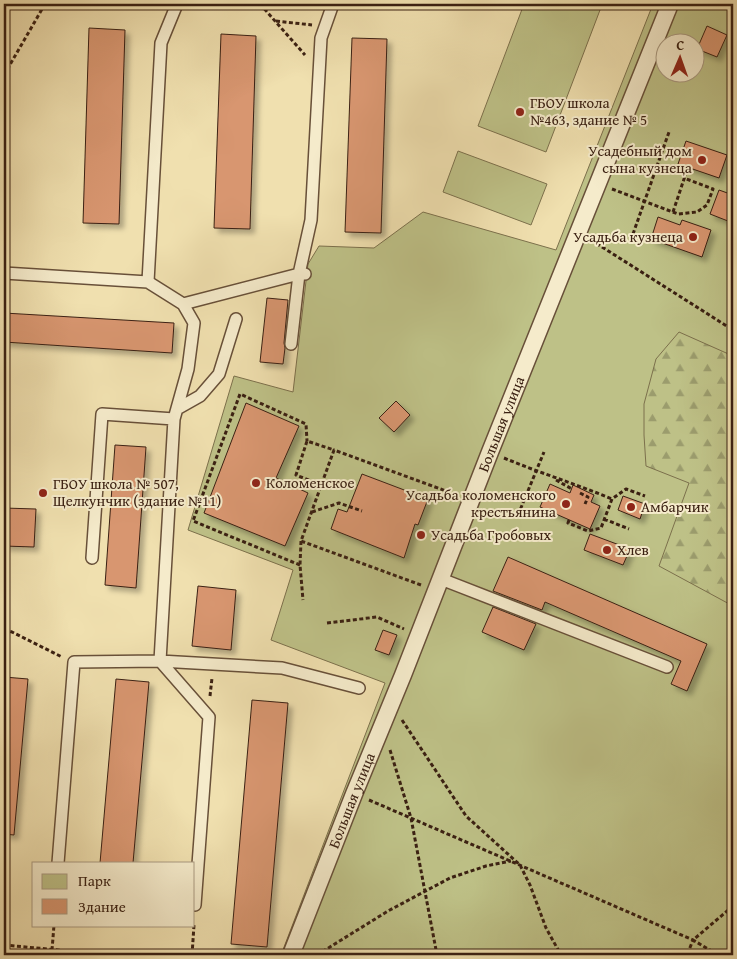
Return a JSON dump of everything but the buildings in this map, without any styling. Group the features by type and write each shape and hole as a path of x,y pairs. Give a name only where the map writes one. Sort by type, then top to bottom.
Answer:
{"street":[{"name":"Большая улица","path":"291,955 670,4"}],"lane":[{"path":"148,282 161,43 177,4"},
{"path":"291,344 311,220 321,38 333,4"},
{"path":"4,273 148,282 183,304 194,323 188,369 175,414 160,661 209,717 195,905"},
{"path":"183,304 303,274"},
{"path":"92,558 102,414 175,414 200,396 219,374 236,319"},
{"path":"439,584 667,668"},
{"path":"58,862 74,662 160,661 282,668 359,688"}],"path":[{"path":"4,75 45,4"},
{"path":"260,4 319,70"},
{"path":"275,21 325,26"},
{"path":"633,234 669,132"},
{"path":"672,212 687,170"},
{"path":"597,184 678,214 697,212 706,205 713,189 684,178"},
{"path":"578,232 733,330"},
{"path":"300,565 193,521 240,394 306,424 307,441 296,475 321,485"},
{"path":"307,441 452,492 471,501"},
{"path":"303,600 300,565 301,541 334,450"},
{"path":"490,452 536,472 565,480 612,498"},
{"path":"518,515 544,452"},
{"path":"553,478 572,489"},
{"path":"569,520 568,523 588,531 601,528 612,498 626,488 645,496"},
{"path":"580,493 588,497 585,504"},
{"path":"312,512 339,502 362,511"},
{"path":"604,519 629,529"},
{"path":"301,541 413,584 439,584"},
{"path":"327,622 377,617 418,636"},
{"path":"4,630 12,632 74,662"},
{"path":"209,717 213,664"},
{"path":"391,704 466,816 520,865 530,885 546,928 560,955"},
{"path":"381,726 411,818 437,955"},
{"path":"354,794 693,940 718,955"},
{"path":"318,955 388,911 450,878 486,866 511,861"},
{"path":"687,955 693,940 733,906"},
{"path":"52,950 54,926"},
{"path":"192,955 194,926"},
{"path":"4,945 112,955"}],"green space":[{"path":"524,4 583,4 600,10 546,152 478,126"},
{"path":"653,4 733,4 733,955 281,955 385,683 271,640 293,570 188,530 234,376 293,392 308,264 319,246 374,248 423,212 556,250"},
{"path":"458,151 547,184 531,225 443,192"},
{"path":"679,332 733,356 733,606 659,566 689,483 646,466 644,404 656,359"}],"place":[{"name":"ГБОУ школа №463, здание № 5","path":"520,112"},
{"name":"Усадебный дом сына кузнеца","path":"702,160"},
{"name":"Усадьба кузнеца","path":"693,237"},
{"name":"Коломенское","path":"256,483"},
{"name":"ГБОУ школа № 507, Щелкунчик (здание №11)","path":"43,493"},
{"name":"Усадьба коломенского крестьянина","path":"566,504"},
{"name":"Амбарчик","path":"631,507"},
{"name":"Усадьба Гробовых","path":"421,535"},
{"name":"Хлев","path":"607,550"}]}
